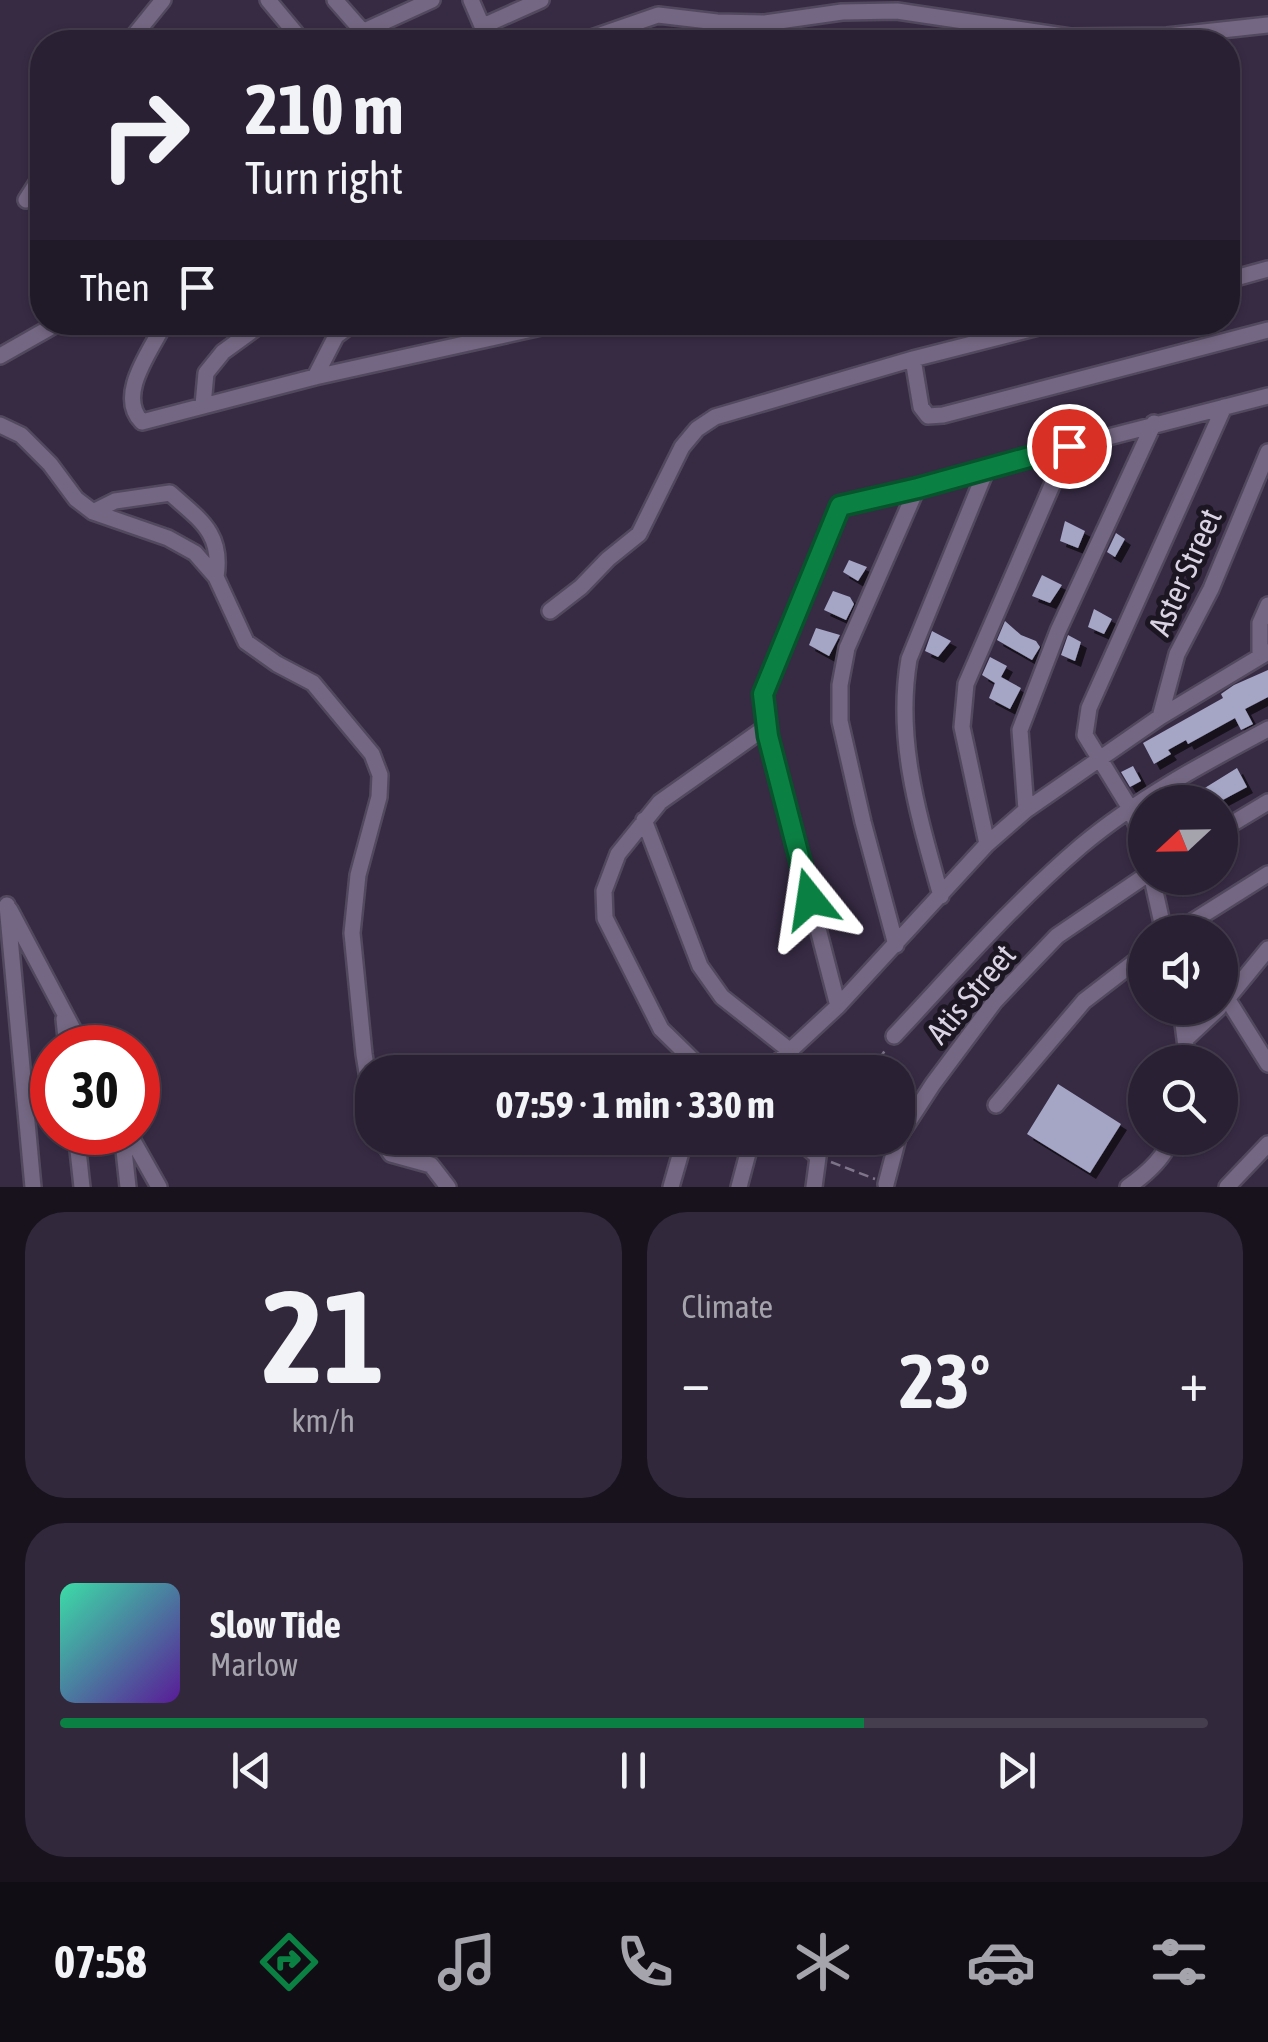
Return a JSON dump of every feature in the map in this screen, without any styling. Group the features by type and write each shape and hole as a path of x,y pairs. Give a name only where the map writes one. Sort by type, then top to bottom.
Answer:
{"street":[{"path":"139,30 163,0"},
{"path":"268,0 293,30"},
{"path":"336,0 361,30"},
{"path":"379,30 432,0"},
{"path":"472,0 484,30"},
{"path":"492,30 531,2"},
{"path":"615,30 658,15 765,23 842,12 897,11 1023,30"},
{"path":"1218,30 1268,24"},
{"path":"26,200 30,194"},
{"path":"1240,277 1268,269"},
{"path":"913,360 921,408 928,416 943,416 1268,330"},
{"path":"0,356 37,335"},
{"path":"159,335 134,385 130,402 133,414 142,422 202,404 493,335"},
{"path":"202,404 206,373 223,352 246,335"},
{"path":"315,377 337,335"},
{"path":"550,610 582,587 639,534 682,446 714,417 1008,335"},
{"path":"838,1006 766,726 763,694 840,506 1268,396"},
{"path":"1128,807 1085,735 1089,708 1224,407"},
{"path":"1026,810 1020,730 1058,631 1154,423"},
{"path":"0,425 21,435 93,512 168,538 195,553 216,578 246,642 313,683 372,754 380,776 379,797 358,875 352,933 364,1055"},
{"path":"987,844 962,727 966,684 1069,446"},
{"name":"Aster Street","path":"1160,717 1177,654 1211,589 1268,452"},
{"path":"941,896 913,796 903,726 903,692 909,659 987,468"},
{"path":"896,944 862,822 840,720 840,685 847,648 918,488"},
{"path":"93,512 115,501 170,493 210,529 219,559 216,578"},
{"path":"786,1055 838,1006 987,844 1026,810 1160,717 1264,654 1260,623 1268,605"},
{"path":"687,1055 662,1029 604,918 604,891 618,854 660,802 766,726"},
{"path":"1169,785 1268,728"},
{"path":"1238,820 1268,802"},
{"path":"894,1036 1015,906 1084,844 1128,811"},
{"path":"644,820 700,966 722,997 790,1050"},
{"path":"1203,915 1268,874"},
{"name":"Atis Street","path":"886,1184 898,1138 995,1001 1057,936 1128,890"},
{"path":"33,1187 7,905 71,1025"},
{"path":"1238,986 1268,949"},
{"path":"996,1106 1084,1001 1128,967"},
{"path":"63,1010 65,1025"},
{"path":"1238,1024 1266,1057"},
{"path":"1184,1025 1187,1045"},
{"path":"1187,1038 1201,1025"},
{"path":"1227,1187 1268,1144"},
{"path":"79,1155 82,1187"},
{"path":"126,1155 128,1187"},
{"path":"139,1155 159,1187"},
{"path":"395,1155 431,1165 448,1187"},
{"path":"671,1187 680,1155"},
{"path":"739,1187 747,1155"},
{"path":"814,1187 818,1158 815,1155"},
{"path":"1128,1187 1162,1155"}],"path":[{"path":"881,1055 894,1036"},
{"path":"818,1158 886,1184"}],"building":[{"path":"1065,521 1085,531 1078,548 1060,541"},
{"path":"1116,533 1125,539 1115,557 1107,552"},
{"path":"849,560 867,567 858,581 843,572"},
{"path":"1042,575 1062,585 1050,603 1032,596"},
{"path":"833,591 850,597 854,604 846,620 824,610"},
{"path":"1094,609 1112,619 1104,634 1088,627"},
{"path":"1005,621 1021,635 1036,641 1040,647 1032,660 997,640"},
{"path":"816,628 840,635 829,656 809,645"},
{"path":"932,631 951,641 938,657 925,651"},
{"path":"1068,635 1081,642 1075,661 1061,655"},
{"path":"990,657 1007,666 1001,677 1021,688 1010,709 989,698 995,683 982,675"},
{"path":"1268,670 1268,697 1245,709 1253,724 1241,730 1235,718 1188,744 1186,740 1168,750 1171,754 1154,764 1143,743 1223,698 1221,694 1234,685"},
{"path":"1133,766 1141,781 1129,785 1121,772"},
{"path":"1237,768 1247,787 1238,792 1238,785 1210,785"},
{"path":"1058,1084 1121,1124 1090,1173 1027,1134"}],"route":[{"path":"810,899 768,736 763,694 840,506 1069,446"}]}
